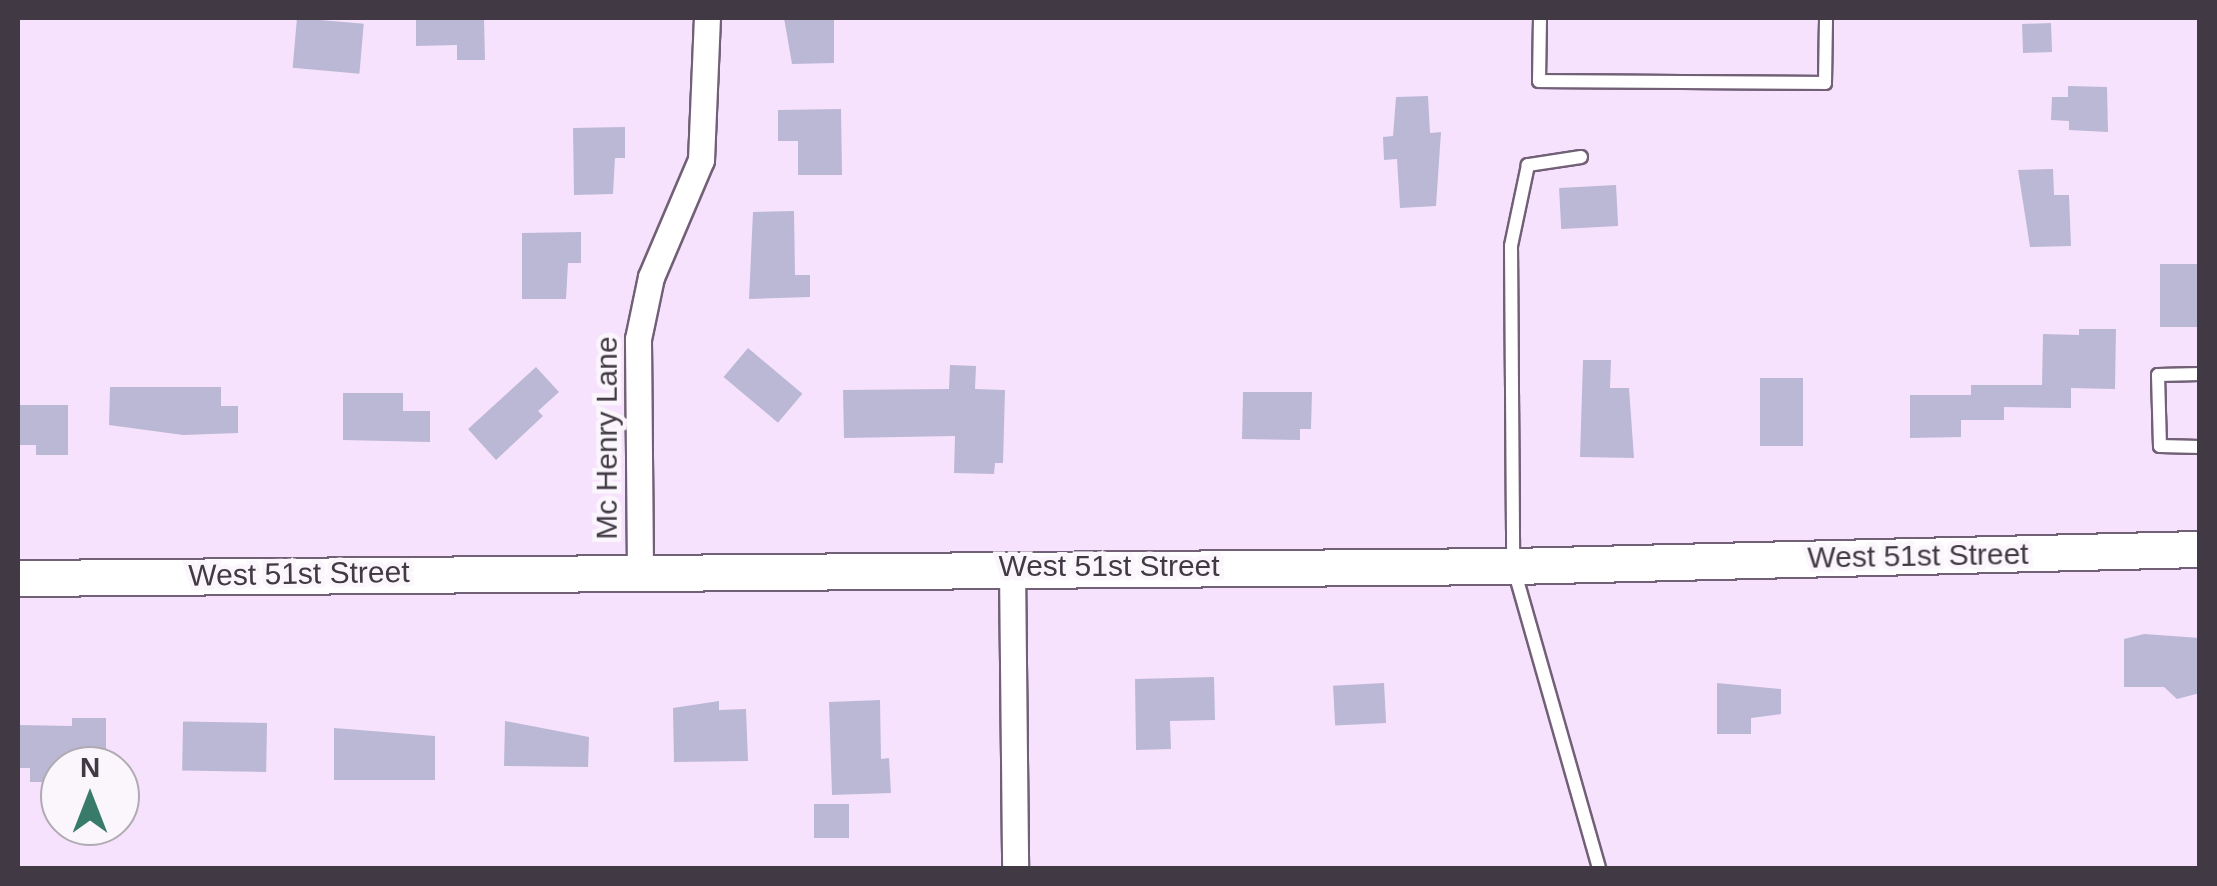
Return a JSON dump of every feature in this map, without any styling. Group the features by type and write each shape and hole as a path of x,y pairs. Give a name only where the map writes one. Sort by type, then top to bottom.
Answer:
{"street":[{"name":"Mc Henry Lane","path":"640,570 638,339 651,277 702,160 706,18"},
{"name":"West 51st Street","path":"18,578 1012,567 1513,566 2200,549"},
{"path":"1012,567 1015,868"}],"lane":[{"path":"1540,18 1539,81 1825,83 1826,18"},
{"path":"1581,157 1528,165 1511,246 1513,566 1599,868"},
{"path":"2200,374 2158,375 2160,446 2200,447"}],"building":[{"path":"297,18 364,24 359,74 293,68"},
{"path":"416,18 484,18 485,60 457,60 457,45 416,46"},
{"path":"784,18 834,18 834,63 792,64"},
{"path":"2051,23 2052,52 2023,53 2022,24"},
{"path":"2068,86 2107,87 2108,132 2069,130 2069,121 2051,120 2052,97 2068,97"},
{"path":"1428,96 1430,133 1441,132 1436,206 1400,208 1397,159 1384,160 1383,137 1393,136 1396,97"},
{"path":"841,109 842,175 798,175 798,141 778,141 778,110"},
{"path":"625,127 625,158 615,158 613,194 574,195 573,128"},
{"path":"2053,169 2054,195 2069,195 2071,246 2030,247 2018,170"},
{"path":"1616,185 1618,226 1561,229 1559,188"},
{"path":"794,211 795,275 810,275 810,297 749,299 753,212"},
{"path":"581,232 581,263 568,263 566,299 522,299 522,233"},
{"path":"2160,264 2200,264 2200,327 2160,327"},
{"path":"2079,329 2116,329 2115,389 2071,388 2071,408 2004,407 2004,420 1961,420 1961,437 1910,438 1910,395 1971,395 1971,385 2042,385 2043,334 2079,335"},
{"path":"748,348 802,394 778,423 724,377"},
{"path":"1583,360 1611,360 1610,388 1629,388 1634,458 1580,457"},
{"path":"950,365 976,366 975,389 1005,390 1003,463 995,463 994,474 954,473 955,436 844,438 843,390 949,389"},
{"path":"536,367 559,392 538,411 543,416 496,460 468,429"},
{"path":"1760,378 1803,378 1803,446 1760,446"},
{"path":"110,387 221,387 221,406 238,406 238,433 183,435 109,425"},
{"path":"1243,392 1312,392 1311,429 1300,429 1300,440 1242,439"},
{"path":"343,393 403,393 403,411 430,411 430,442 343,440"},
{"path":"18,405 68,405 68,455 36,455 36,445 18,445"},
{"path":"2144,634 2200,638 2200,693 2177,699 2164,687 2124,687 2124,639"},
{"path":"1214,677 1215,720 1170,721 1171,749 1136,750 1135,679"},
{"path":"1384,683 1386,723 1335,726 1333,686"},
{"path":"1717,683 1781,689 1781,714 1751,718 1751,734 1717,734"},
{"path":"880,700 881,759 889,758 891,793 832,795 829,702"},
{"path":"719,701 719,710 746,709 748,761 674,762 673,708"},
{"path":"72,718 106,718 106,746 40,746 40,782 30,782 30,768 18,768 18,725 72,726"},
{"path":"505,721 589,737 588,767 504,766"},
{"path":"183,722 267,723 266,772 182,771"},
{"path":"334,728 435,736 435,780 334,780"},
{"path":"814,804 849,804 849,838 814,838"}]}
